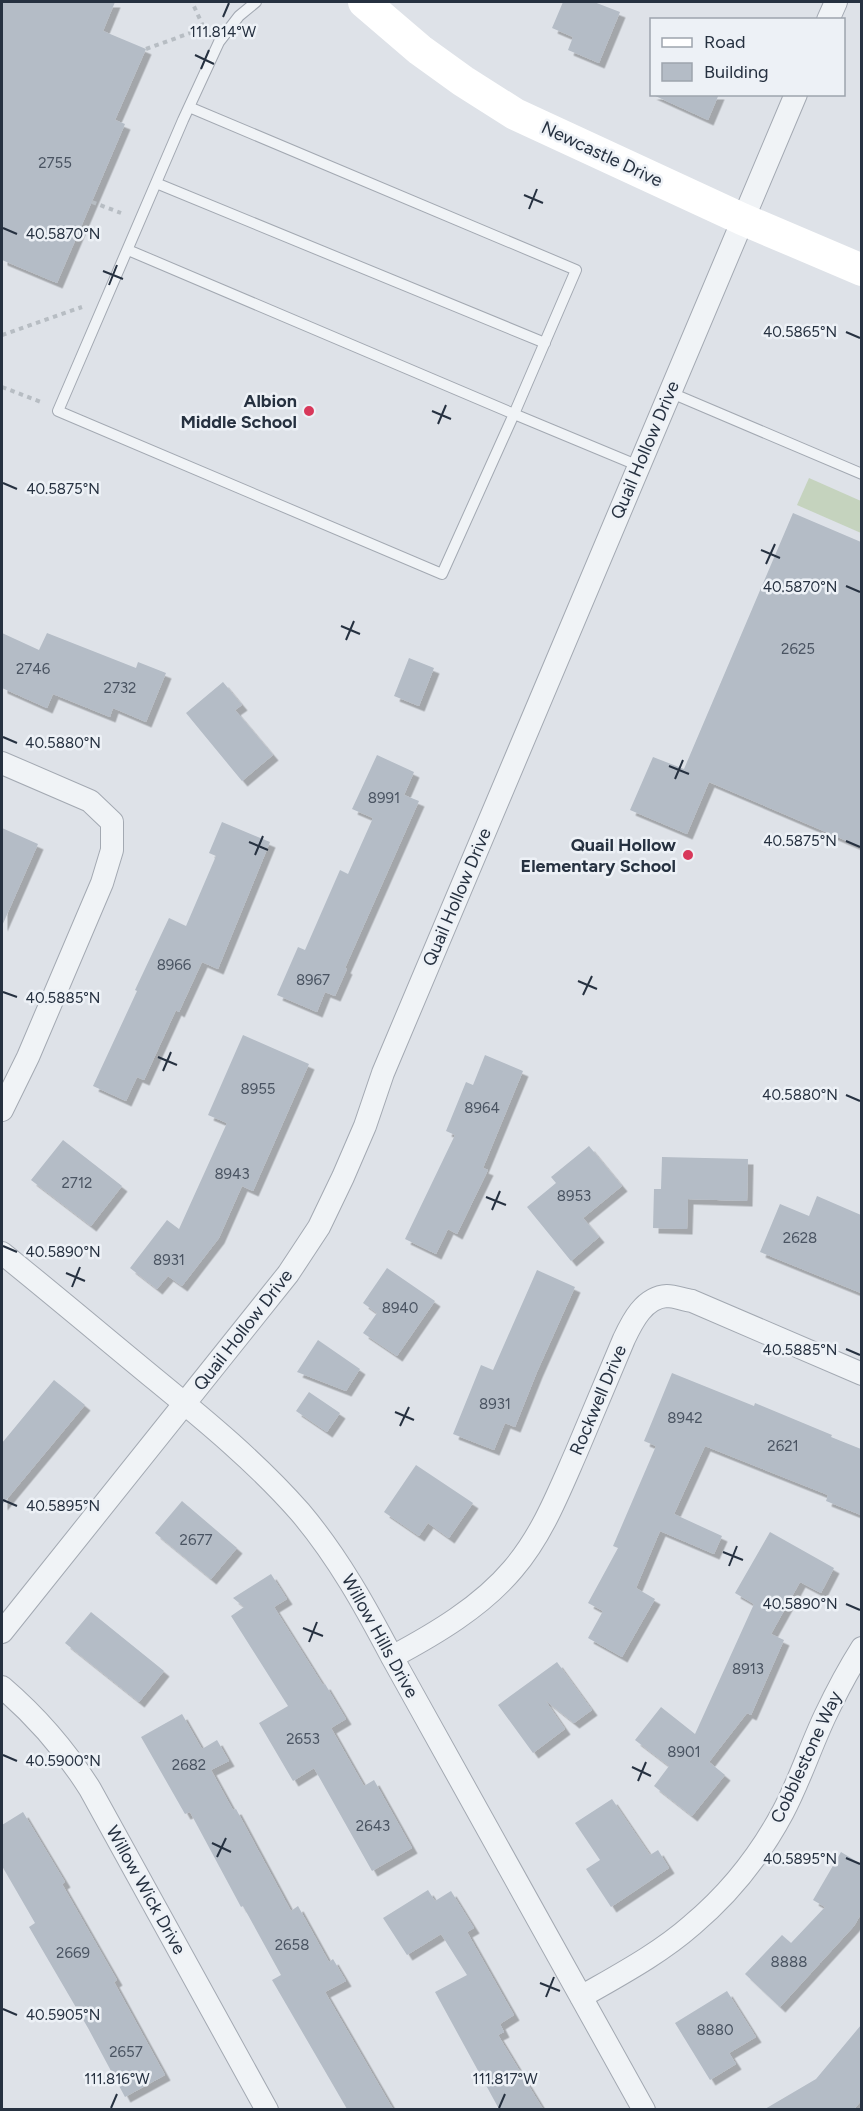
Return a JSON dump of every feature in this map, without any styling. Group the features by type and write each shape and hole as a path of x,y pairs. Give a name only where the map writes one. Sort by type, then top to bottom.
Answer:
{"street":[{"name":"Newcastle Drive","path":"364,2 420,50 515,114 742,219 861,270"},
{"path":"829,18 836,2"},
{"name":"Quail Hollow Drive","path":"2,1632 288,1274 319,1227 360,1136 383,1073 795,96"},
{"path":"2,764 90,801 112,822 112,850 102,884 28,1056 2,1110"},
{"name":"Willow Hills Drive","path":"2,1254 185,1404 264,1473 301,1513 355,1587 644,2109"},
{"name":"Rockwell Drive","path":"392,1657 428,1638 476,1604 513,1570 539,1534 628,1330 646,1304 666,1296 692,1301 861,1374"},
{"name":"Cobblestone Way","path":"582,1997 654,1954 692,1926 726,1894 750,1864 783,1813 844,1676 861,1648"},
{"name":"Willow Wick Drive","path":"2,1687 25,1707 56,1740 90,1789 267,2109"}],"lane":[{"path":"189,107 576,270 442,574 58,411 189,107 219,42 239,16 256,2"},
{"path":"156,183 545,343"},
{"path":"128,250 639,466"},
{"path":"669,392 861,474"}],"path":[{"path":"146,49 204,28 192,2"},
{"path":"92,202 122,214"},
{"path":"2,335 85,305"},
{"path":"2,387 45,404"}],"green space":[{"path":"809,478 861,501 861,533 797,505"}],"building":[{"path":"2,2 115,2 103,31 146,49 115,120 125,124 57,283 2,260"},
{"path":"563,2 594,2 620,12 599,63 568,50 573,37 552,28"},
{"path":"655,96 718,96 708,120"},
{"path":"793,513 861,542 861,847 709,782 687,834 630,810 653,757 684,769"},
{"path":"2,633 39,650 47,633 136,668 138,662 166,673 146,722 113,708 110,717 53,694 47,708 2,688"},
{"path":"409,658 434,668 419,706 394,696"},
{"path":"223,682 242,705 235,710 273,755 242,781 186,713"},
{"path":"377,755 414,772 404,795 419,801 345,968 347,969 335,996 325,992 317,1012 277,995 298,947 305,950 340,870 348,874 373,818 352,809"},
{"path":"222,822 270,842 218,969 202,962 179,1012 176,1010 144,1080 137,1077 126,1101 93,1086 169,918 186,926 216,856 209,853"},
{"path":"2,828 38,844 2,926"},
{"path":"243,1035 309,1064 253,1191 242,1186 219,1238 182,1286 168,1276 157,1289 130,1268 167,1220 179,1229 227,1123 208,1115"},
{"path":"485,1055 523,1071 483,1168 488,1170 457,1234 448,1229 436,1254 405,1239 455,1135 446,1131 466,1082 473,1085"},
{"path":"63,1140 122,1186 91,1226 31,1180"},
{"path":"589,1146 622,1186 583,1218 599,1237 571,1261 527,1207 556,1183 551,1177"},
{"path":"662,1157 748,1159 747,1201 688,1199 687,1229 653,1228 654,1189 661,1189"},
{"path":"817,1196 861,1215 861,1293 760,1252 780,1204 809,1216"},
{"path":"387,1268 435,1301 397,1356 363,1333 377,1313 363,1303"},
{"path":"537,1270 575,1287 515,1427 505,1423 494,1450 453,1434 481,1365 493,1370"},
{"path":"318,1340 360,1369 346,1391 297,1372"},
{"path":"672,1373 754,1406 755,1403 861,1449 861,1515 826,1501 828,1495 705,1446 674,1514 722,1536 714,1554 660,1531 636,1588 655,1599 622,1657 588,1638 603,1611 588,1603 618,1548 613,1546 656,1446 644,1441"},
{"path":"54,1380 85,1405 2,1505 2,1443"},
{"path":"309,1392 340,1413 327,1432 296,1411"},
{"path":"416,1465 473,1503 449,1538 428,1523 419,1536 384,1512"},
{"path":"182,1501 237,1548 211,1579 155,1533"},
{"path":"770,1532 834,1568 821,1593 800,1582 771,1634 784,1640 751,1715 747,1713 709,1762 725,1775 692,1816 654,1786 669,1766 635,1740 661,1707 695,1734 754,1604 735,1593"},
{"path":"271,1574 287,1599 274,1607 346,1719 331,1728 364,1786 374,1780 412,1848 372,1871 314,1768 293,1781 259,1723 288,1706 231,1616 244,1607 233,1598"},
{"path":"91,1612 164,1671 139,1702 65,1643"},
{"path":"557,1662 592,1710 574,1723 545,1700 565,1729 533,1753 498,1705"},
{"path":"182,1714 202,1749 217,1740 229,1761 211,1770 233,1810 236,1809 291,1911 298,1906 329,1962 333,1959 346,1981 325,1992 393,2109 347,2109 272,1980 281,1975 243,1906 241,1907 190,1812 185,1814 141,1737"},
{"path":"612,1799 650,1855 658,1850 669,1868 611,1907 586,1869 600,1860 575,1823"},
{"path":"23,1812 65,1882 62,1884 117,1980 114,1982 165,2075 125,2097 29,1927 35,1923 2,1866 2,1825"},
{"path":"841,1852 861,1864 861,1914 854,1926 780,2007 745,1974 782,1935 791,1943 825,1907 813,1900"},
{"path":"428,1890 435,1901 451,1891 474,1928 467,1932 514,2015 500,2024 504,2032 498,2035 543,2109 499,2109 435,1992 467,1975 441,1934 407,1955 383,1918"},
{"path":"727,1991 756,2037 729,2053 736,2064 710,2080 675,2023"},
{"path":"861,2025 861,2101 854,2109 765,2109 816,2079"}],"place":[{"name":"Albion Middle School","path":"309,411"},
{"name":"Quail Hollow Elementary School","path":"688,855"}]}
